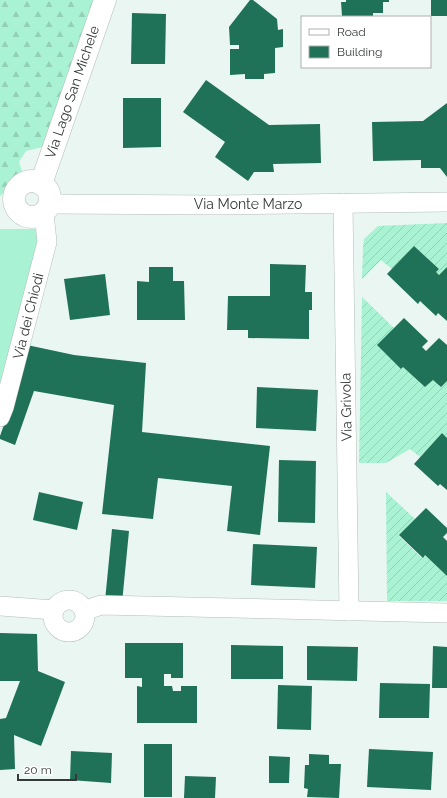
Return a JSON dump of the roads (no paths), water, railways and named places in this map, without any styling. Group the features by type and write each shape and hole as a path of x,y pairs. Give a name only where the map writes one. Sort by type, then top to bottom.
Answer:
{"main road":[{"name":"Via Lago San Michele","path":"41,184 105,0"},
{"path":"36,181 46,187 49,192 47,209 33,217 22,213 9,212 15,204 15,198 19,187 24,183 36,181"}],"street":[{"name":"Via Monte Marzo","path":"47,209 447,202"},
{"name":"Via Grivola","path":"343,203 349,611"},
{"name":"Via dei Chiodi","path":"0,417 4,408 47,242 47,209"},
{"path":"65,600 73,600 80,604 84,611 84,622 80,628 69,632 58,627 54,622 54,610 58,603 65,600"},
{"path":"84,611 101,605 447,613"},
{"path":"0,606 54,610"}]}
